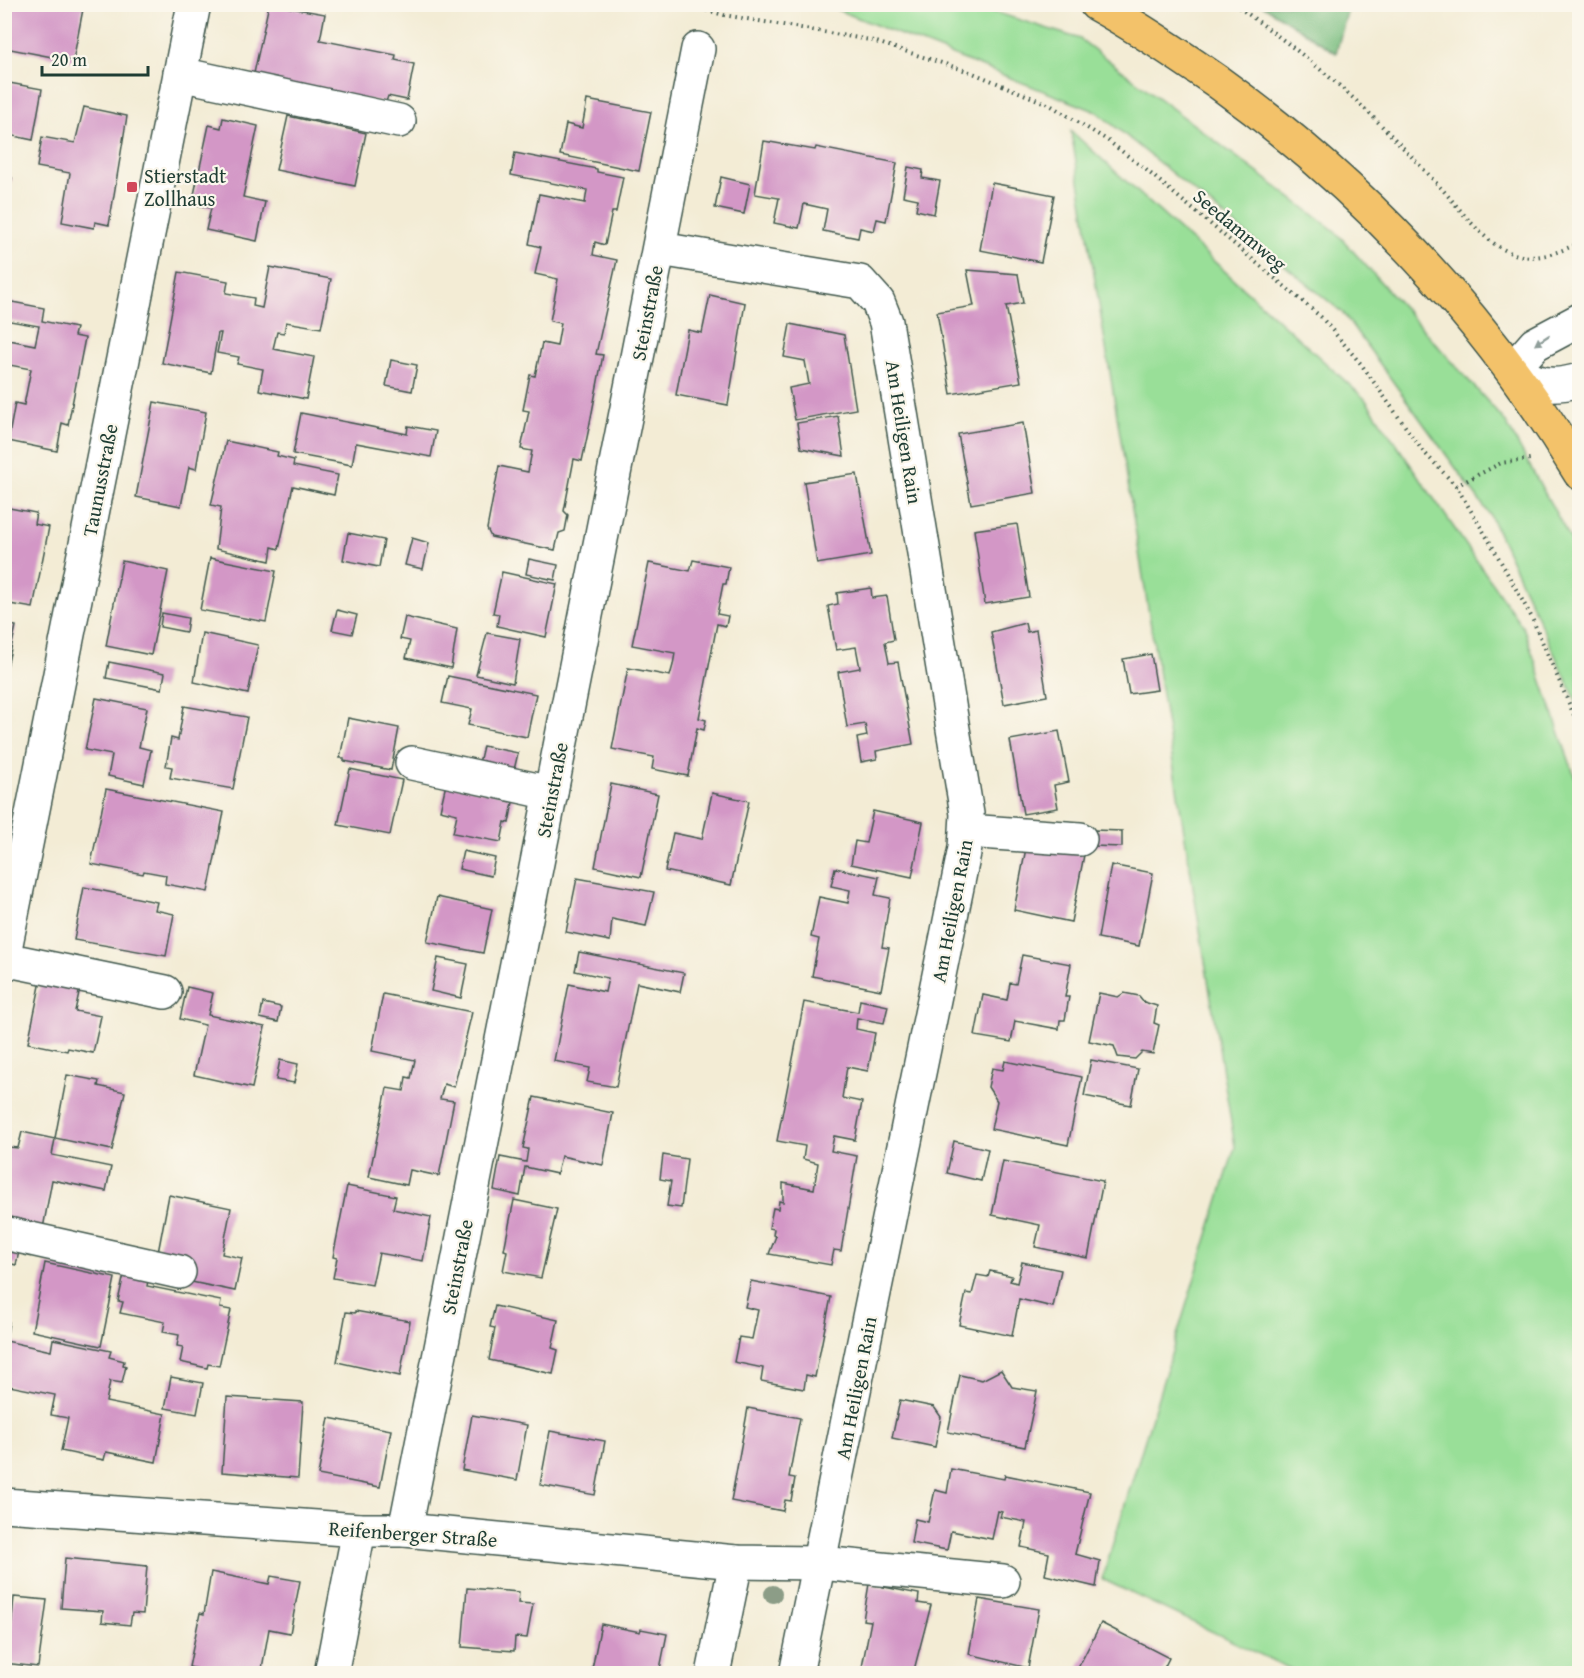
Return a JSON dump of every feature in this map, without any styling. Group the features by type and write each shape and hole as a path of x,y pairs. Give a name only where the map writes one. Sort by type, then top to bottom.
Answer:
{"main road":[{"path":"1096,4 1182,57 1256,110 1327,168 1393,231 1447,290 1512,370 1580,473"}],"street":[{"name":"Taunusstraße","path":"4,954 194,4"},
{"name":"Steinstraße","path":"405,1530 698,49"},
{"path":"180,74 399,121"},
{"name":"Am Heiligen Rain","path":"660,249 860,282 878,302 886,322 968,814 967,831 821,1563 796,1674"},
{"path":"1580,320 1535,344 1512,370 1531,381 1557,386 1580,380"},
{"path":"412,763 551,793"},
{"path":"967,831 1080,839"},
{"path":"4,959 165,992"},
{"path":"4,1233 179,1272"},
{"name":"Reifenberger Straße","path":"4,1505 359,1530 405,1530 736,1562 821,1563"},
{"path":"331,1674 359,1530"},
{"path":"713,1674 736,1562"},
{"path":"821,1563 1003,1581"}],"path":[{"name":"Seedammweg","path":"683,4 724,15 870,40 973,73 1050,105 1145,169 1321,317 1362,364 1422,450 1456,486 1531,616 1580,729"},
{"path":"1234,4 1296,49 1335,81 1370,114 1478,228 1502,249 1518,256 1536,258 1580,243"},
{"path":"1456,486 1500,463 1532,459"}],"green space":[{"path":"825,5 973,5 1080,39 1335,231 1505,421 1579,555 1579,707 1490,515 1343,313 1097,112"},
{"path":"1262,5 1349,5 1336,53"},
{"path":"1071,131 1365,399 1524,629 1579,789 1579,1673 1299,1673 1102,1579 1235,1147"}],"building":[{"path":"5,4 84,4 73,61 5,48"},
{"path":"269,4 325,14 320,40 396,55 395,60 414,64 407,100 388,96 386,102 251,87"},
{"path":"4,82 42,89 33,140 4,134"},
{"path":"587,100 651,112 639,171 560,155 566,124 582,128"},
{"path":"84,107 127,116 109,225 95,222 94,228 62,222 70,173 37,167 42,137 75,143"},
{"path":"288,116 366,133 355,186 276,170"},
{"path":"223,118 258,126 243,197 265,202 257,241 206,230 211,208 192,204 209,125 221,128"},
{"path":"764,141 815,150 816,147 897,163 886,221 877,219 874,231 860,228 858,238 823,231 827,209 804,204 799,228 774,223 779,198 755,194"},
{"path":"515,153 597,169 597,172 623,177 616,212 612,212 605,245 595,242 593,255 617,260 596,354 603,355 582,461 574,459 564,511 568,515 565,531 559,533 555,550 491,537 487,529 499,466 528,472 532,451 521,449 529,411 523,410 530,375 535,376 542,343 557,346 561,323 550,321 558,279 535,274 541,247 529,244 539,194 585,203 587,190 511,175"},
{"path":"908,167 923,170 922,178 940,181 934,214 916,210 918,199 903,196"},
{"path":"4,177 12,178 5,207 4,206"},
{"path":"721,177 750,184 744,214 715,208"},
{"path":"992,183 1054,195 1041,262 980,250"},
{"path":"270,267 331,279 321,328 286,322 284,333 277,332 273,349 314,357 306,399 259,390 263,369 237,364 239,357 217,353 221,333 218,333 211,373 162,363 179,272 228,281 226,293 254,298 253,306 262,308"},
{"path":"967,270 1018,274 1023,303 1006,306 1021,382 951,394 937,312 974,306"},
{"path":"710,295 745,303 728,405 676,395 688,330 702,333"},
{"path":"7,301 44,308 42,321 76,328 74,336 85,338 68,425 62,423 57,451 8,441 15,403 24,405 31,369 4,364 4,339 35,345 39,326 4,320"},
{"path":"790,324 844,335 856,409 795,420 789,388 809,384 805,361 784,357"},
{"path":"391,360 417,365 412,391 386,386"},
{"path":"154,402 206,412 196,469 189,467 181,506 136,497"},
{"path":"301,413 407,434 408,426 436,431 431,457 356,443 352,465 293,454"},
{"path":"838,416 844,456 801,448 797,423"},
{"path":"1023,423 1035,493 971,504 958,434"},
{"path":"226,441 278,452 277,456 294,460 293,466 338,475 334,495 293,486 279,549 272,547 270,561 216,549 221,507 211,505"},
{"path":"857,474 871,555 817,564 804,482"},
{"path":"4,507 36,513 34,524 49,527 33,608 4,603"},
{"path":"1017,524 1029,597 985,604 974,530"},
{"path":"348,533 384,540 379,567 343,560"},
{"path":"412,538 429,543 423,569 405,565"},
{"path":"210,558 276,571 266,622 200,610"},
{"path":"529,559 558,565 555,580 526,574"},
{"path":"693,560 729,567 717,614 728,616 726,626 717,624 699,718 706,720 704,730 697,728 688,776 652,769 654,757 612,749 628,668 670,676 673,665 675,653 632,645 649,563 690,571"},
{"path":"122,561 168,571 151,655 106,646"},
{"path":"502,572 557,584 546,637 497,626 499,614 493,613"},
{"path":"871,588 872,598 887,596 894,640 885,642 889,663 898,662 913,744 876,751 877,759 861,762 857,738 867,736 865,724 847,727 838,672 860,668 856,647 836,650 828,606 838,604 837,593"},
{"path":"337,610 357,615 352,634 332,630"},
{"path":"162,613 188,618 186,632 160,627"},
{"path":"405,617 457,629 451,668 406,658 410,641 400,639"},
{"path":"1025,623 1027,632 1036,630 1047,696 1004,704 991,632"},
{"path":"4,624 16,626 5,676 4,676"},
{"path":"202,633 258,645 248,694 194,682"},
{"path":"487,633 520,639 513,683 476,675"},
{"path":"1151,654 1157,690 1129,694 1123,659"},
{"path":"109,662 165,673 162,689 106,678"},
{"path":"448,676 536,694 527,737 468,725 472,709 442,703"},
{"path":"96,698 147,708 139,747 151,750 144,784 108,776 112,755 85,750"},
{"path":"184,706 247,717 233,789 170,778 172,767 166,766 171,738 178,740"},
{"path":"348,718 399,728 391,770 344,761 344,758 340,758"},
{"path":"1059,731 1069,782 1054,785 1058,808 1023,814 1010,740"},
{"path":"483,746 518,753 514,770 479,763"},
{"path":"350,769 402,780 390,835 338,825"},
{"path":"446,784 514,797 509,823 505,822 501,842 453,833 457,814 440,810"},
{"path":"611,784 658,794 641,877 595,867"},
{"path":"106,789 224,812 208,892 165,884 166,875 144,871 143,874 91,864"},
{"path":"712,793 749,801 731,885 665,871 673,833 702,839"},
{"path":"873,811 923,822 912,877 851,864 855,841 866,843"},
{"path":"1093,830 1122,831 1122,847 1093,846"},
{"path":"1027,843 1084,855 1071,922 1014,910"},
{"path":"463,851 495,858 491,876 459,869"},
{"path":"1111,865 1153,873 1139,946 1098,938"},
{"path":"835,868 879,877 875,895 890,898 882,947 889,948 881,990 812,976 819,939 811,937 819,897 848,903 850,890 831,886"},
{"path":"577,878 654,892 646,926 612,919 610,941 566,932"},
{"path":"84,887 157,902 155,910 174,914 166,956 74,940"},
{"path":"437,897 492,909 483,953 427,942"},
{"path":"579,952 684,973 680,992 637,983 616,1087 587,1082 590,1068 554,1061 569,984 605,992 608,978 575,971"},
{"path":"1022,955 1071,964 1065,997 1069,997 1065,1020 1060,1020 1059,1029 1015,1021 1011,1042 975,1036 983,995 1007,1000 1010,983 1016,984"},
{"path":"438,958 468,964 461,998 431,991"},
{"path":"42,976 82,979 75,1011 101,1016 93,1053 68,1048 67,1051 28,1043"},
{"path":"187,987 213,993 208,1015 265,1027 252,1088 194,1075 205,1025 180,1019"},
{"path":"1099,993 1118,997 1124,993 1139,996 1144,1002 1157,1006 1154,1023 1159,1025 1153,1054 1142,1052 1135,1059 1118,1057 1114,1046 1089,1041"},
{"path":"383,994 472,1012 454,1087 444,1084 440,1099 454,1101 439,1176 410,1170 407,1185 369,1177 387,1088 404,1091 406,1077 411,1078 415,1060 372,1051"},
{"path":"860,1000 888,1006 884,1023 857,1018 856,1029 875,1033 868,1071 847,1067 842,1098 862,1102 855,1140 834,1136 831,1151 857,1156 841,1251 834,1250 831,1265 769,1254 776,1236 773,1235 774,1229 769,1228 773,1208 778,1209 779,1201 783,1202 783,1183 814,1189 818,1163 803,1159 805,1146 777,1141 804,1002 858,1012"},
{"path":"263,1003 281,1007 278,1022 260,1018"},
{"path":"280,1060 298,1064 294,1083 276,1080"},
{"path":"1091,1060 1138,1069 1131,1105 1084,1096"},
{"path":"1005,1061 1082,1077 1068,1145 991,1129 997,1101 988,1087 992,1068 1003,1070"},
{"path":"67,1075 99,1081 98,1086 125,1092 112,1150 55,1138"},
{"path":"534,1097 613,1113 603,1165 561,1156 557,1174 525,1167 520,1196 494,1190 500,1157 526,1162 528,1149 523,1148"},
{"path":"22,1132 55,1139 52,1155 111,1167 106,1191 52,1180 42,1234 4,1227 4,1165 8,1147 18,1148"},
{"path":"954,1141 988,1149 981,1181 947,1173"},
{"path":"663,1155 687,1159 681,1208 667,1206 671,1181 660,1179"},
{"path":"1003,1161 1103,1181 1088,1258 1035,1247 1040,1225 992,1215"},
{"path":"347,1186 396,1196 393,1209 431,1217 423,1261 379,1253 372,1285 333,1278 337,1258 333,1257"},
{"path":"169,1195 231,1208 222,1254 242,1258 235,1291 187,1281 157,1258"},
{"path":"514,1200 557,1209 541,1278 503,1271 507,1251 504,1250"},
{"path":"4,1244 20,1247 16,1265 4,1262"},
{"path":"1022,1262 1061,1270 1053,1307 1019,1299 1012,1336 959,1325 966,1293 972,1294 977,1275 988,1277 990,1271 1012,1276 1010,1281 1017,1283"},
{"path":"45,1263 115,1278 101,1346 32,1331"},
{"path":"125,1270 149,1274 147,1286 221,1301 220,1308 231,1310 219,1366 208,1364 207,1368 180,1362 183,1347 177,1346 179,1335 163,1332 165,1322 120,1313 123,1302 118,1301"},
{"path":"751,1281 831,1297 815,1377 806,1375 804,1389 761,1381 763,1368 734,1362 739,1337 752,1339 758,1310 745,1307"},
{"path":"495,1306 558,1320 552,1348 558,1350 553,1374 489,1360 495,1328 490,1327"},
{"path":"355,1311 410,1321 400,1376 337,1362 346,1312 355,1313"},
{"path":"4,1321 9,1322 6,1341 51,1351 53,1339 111,1351 109,1357 124,1361 123,1365 126,1366 122,1383 110,1381 106,1402 165,1414 156,1462 106,1452 104,1460 61,1451 68,1418 51,1415 55,1395 4,1385"},
{"path":"1001,1370 1012,1387 1037,1391 1025,1447 948,1432 960,1375 982,1380"},
{"path":"171,1377 203,1383 197,1414 165,1408"},
{"path":"227,1397 303,1402 298,1478 222,1472"},
{"path":"900,1400 934,1407 941,1417 935,1447 892,1438"},
{"path":"748,1408 800,1418 789,1477 795,1478 791,1501 785,1500 783,1511 731,1501"},
{"path":"472,1415 527,1425 517,1480 462,1470"},
{"path":"329,1418 391,1430 380,1487 318,1475"},
{"path":"550,1431 605,1441 595,1495 540,1485"},
{"path":"951,1469 1004,1479 1005,1475 1090,1492 1075,1554 1100,1561 1096,1587 1045,1575 1049,1553 1021,1547 1026,1522 1000,1517 1002,1512 998,1511 992,1539 951,1531 947,1550 911,1543 915,1519 928,1522 935,1490 947,1493"},
{"path":"65,1558 147,1566 143,1614 132,1613 130,1625 102,1622 103,1611 61,1608"},
{"path":"211,1572 269,1584 271,1576 300,1581 290,1633 269,1629 261,1674 209,1674 209,1671 189,1667 200,1613 204,1614"},
{"path":"869,1584 919,1594 918,1603 931,1605 913,1674 861,1672 871,1621 863,1620"},
{"path":"467,1588 519,1592 518,1603 533,1604 527,1638 515,1637 514,1651 462,1647"},
{"path":"14,1597 47,1600 38,1667 4,1663 4,1629 11,1629"},
{"path":"979,1599 1039,1609 1028,1668 969,1654"},
{"path":"1101,1623 1169,1658 1161,1674 1075,1674"},
{"path":"601,1624 640,1632 641,1629 667,1634 659,1674 591,1674"}],"place":[{"name":"Stierstadt Zollhaus","path":"132,187"}]}
